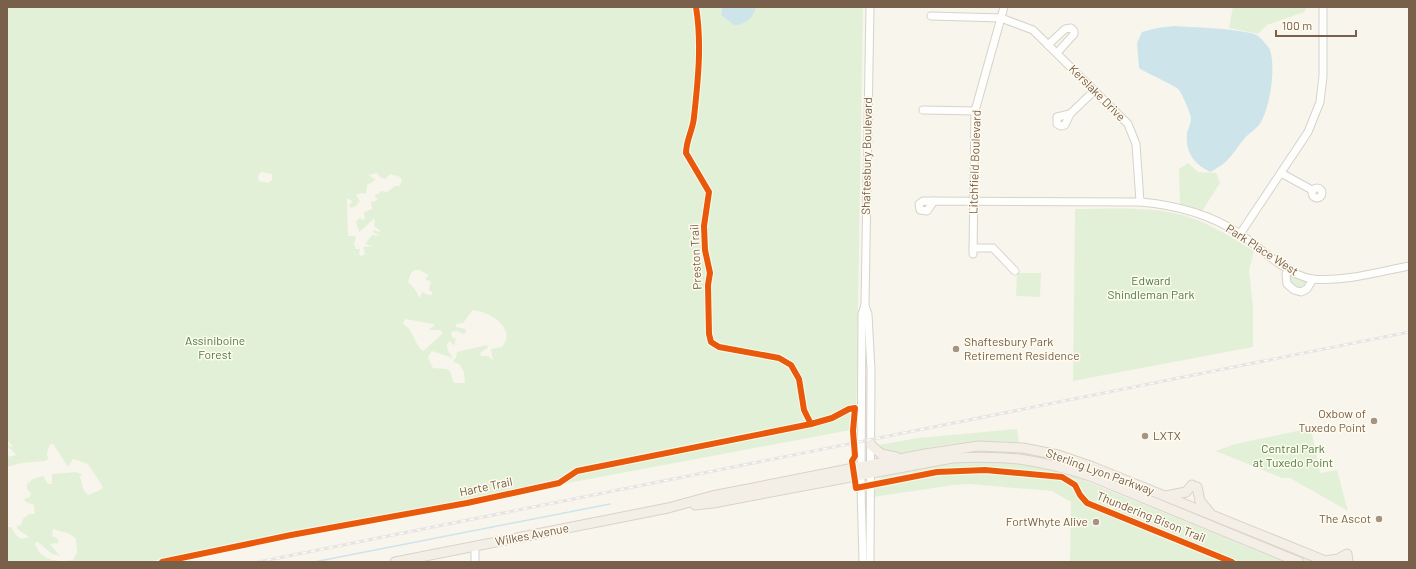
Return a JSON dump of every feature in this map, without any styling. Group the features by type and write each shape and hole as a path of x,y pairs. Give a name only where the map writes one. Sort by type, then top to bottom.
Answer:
{"main road":[{"path":"871,445 886,456 925,454"},
{"name":"Sterling Lyon Parkway","path":"865,470 925,454 978,446 1041,450 1093,467 1327,561"},
{"name":"Sterling Lyon Parkway","path":"865,470 952,458 989,456 1021,458 1056,465 1090,476 1299,562"},
{"name":"Wilkes Avenue","path":"396,562 668,508 713,503 865,470"},
{"path":"1164,496 1186,492 1195,486 1200,501 1213,515"},
{"path":"1327,561 1338,559 1347,554 1348,562"}],"street":[{"name":"Shaftesbury Boulevard","path":"865,470 862,314 865,306 870,7"},
{"name":"Litchfield Boulevard","path":"1004,7 975,111 973,251 993,248 1015,271"},
{"path":"1240,234 1308,132 1320,102 1323,76 1323,7"},
{"name":"Kerslake Drive","path":"931,16 1001,18 1033,30 1128,124 1136,144 1140,202"},
{"path":"1048,45 1065,29 1071,28 1074,31 1074,34 1057,53"},
{"path":"1070,114 1095,90"},
{"path":"923,110 975,111"},
{"path":"1281,173 1312,190"},
{"name":"Park Place West","path":"934,201 1140,202 1180,208 1207,216 1240,234 1289,269 1302,276 1313,279 1347,277 1409,266"},
{"path":"1289,269 1286,274 1287,284 1294,290 1301,292 1307,289 1313,279"},
{"name":"Shaftesbury Boulevard","path":"865,306 868,314 871,370 871,445 865,470"},
{"path":"863,562 865,470"},
{"path":"865,470 870,562"},
{"path":"475,546 475,562"}],"green space":[{"name":"Assiniboine Forest","path":"7,7 722,7 721,15 734,25 753,14 756,7 863,7 856,429 147,562 7,562 7,527 11,527 16,535 21,539 29,537 17,529 17,526 21,525 23,519 29,514 35,514 34,505 26,502 24,499 30,497 31,493 27,489 27,484 33,479 43,476 48,484 52,484 52,474 76,472 83,475 80,476 83,489 88,495 100,490 103,487 88,464 73,459 68,467 53,444 50,444 47,453 48,459 45,461 22,463 7,467 7,457 16,455 8,446 13,447 7,439","holes":["261,172 272,174 272,180 268,183 259,181 258,176","377,173 381,178 386,179 390,174 400,177 402,180 400,186 395,186 387,192 380,191 380,193 374,195 378,200 371,202 372,209 364,212 365,218 363,220 360,218 356,221 359,232 374,219 374,226 380,231 374,230 373,232 380,236 372,235 365,244 373,246 363,247 365,254 361,256 359,254 360,249 356,249 354,243 356,238 355,236 348,236 347,198 352,201 349,206 351,208 356,206 360,201 356,195 361,193 366,194 367,185 375,179 368,175","414,270 419,270 429,275 426,280 431,281 429,290 432,292 432,295 422,292 420,298 408,282 410,275","473,310 480,311 500,322 506,333 506,340 502,347 491,349 493,360 488,356 481,356 480,353 488,348 487,345 457,352 453,362 459,364 464,372 465,383 454,383 450,371 447,369 433,368 428,357 432,351 453,358 448,351 447,344 450,341 454,346 456,339 452,337 451,332 456,331 464,334 466,332 465,329 456,327 456,324 463,323","405,319 433,324 435,326 430,328 430,330 440,330 443,333 423,351 410,330 403,324","53,529 70,534 76,539 77,552 73,560 61,561 50,559 45,557 37,549 35,543 38,542 52,554 60,556 50,544 59,543 57,538 52,536"]},
{"path":"1233,7 1307,7 1304,12 1267,25 1258,34 1229,28"},
{"path":"1188,163 1198,172 1216,173 1220,183 1202,211 1180,204 1179,169"},
{"name":"Edward Shindleman Park","path":"1075,209 1143,209 1170,212 1192,218 1210,226 1254,251 1249,270 1253,307 1253,347 1073,381"},
{"path":"1017,273 1041,273 1040,297 1016,296"},
{"path":"1291,275 1307,280 1307,286 1298,287 1293,284"},
{"name":"Central Park at Tuxedo Point","path":"1311,428 1320,473 1337,470 1348,511 1290,478 1282,478 1216,451 1235,444"},
{"path":"1017,429 1019,443 965,443 943,445 893,454 884,451 878,445 918,438"},
{"path":"980,449 1031,452 1079,465 1320,562 1310,562 1063,464 1009,453 960,453"},
{"path":"981,460 1029,463 1066,473 1285,562 1070,562 1071,502 1052,491 969,484 873,497 875,484 885,475 947,463"}],"water":[{"path":"722,7 756,7 752,17 741,24 734,25 721,15"},
{"path":"1174,26 1231,30 1252,34 1260,37 1270,50 1272,58 1271,87 1267,107 1261,122 1222,165 1210,172 1199,165 1189,152 1187,133 1191,118 1190,112 1179,90 1139,68 1137,43 1142,32"}],"waterway":[{"path":"314,562 610,504"}],"railway":[{"path":"258,562 1409,332"}],"cycle path":[{"name":"Preston Trail","path":"696,7 699,34 698,76 693,122 686,153 709,192 704,226 705,250 710,273 708,285 709,334 711,342 719,347 779,358 791,365 799,379 804,410 811,424"},
{"name":"Harte Trail","path":"162,562 291,535 467,503 559,483 577,471 811,424 832,418 849,409 855,408 853,431 855,456 852,461 856,488 937,472 985,470 1062,477 1075,485 1080,495 1087,503 1232,562"}],"place":[{"name":"Shaftesbury Park Retirement Residence","path":"956,349"},
{"name":"Oxbow of Tuxedo Point","path":"1374,421"},
{"name":"LXTX","path":"1145,436"},
{"name":"The Ascot","path":"1379,519"},
{"name":"FortWhyte Alive","path":"1096,522"}]}
